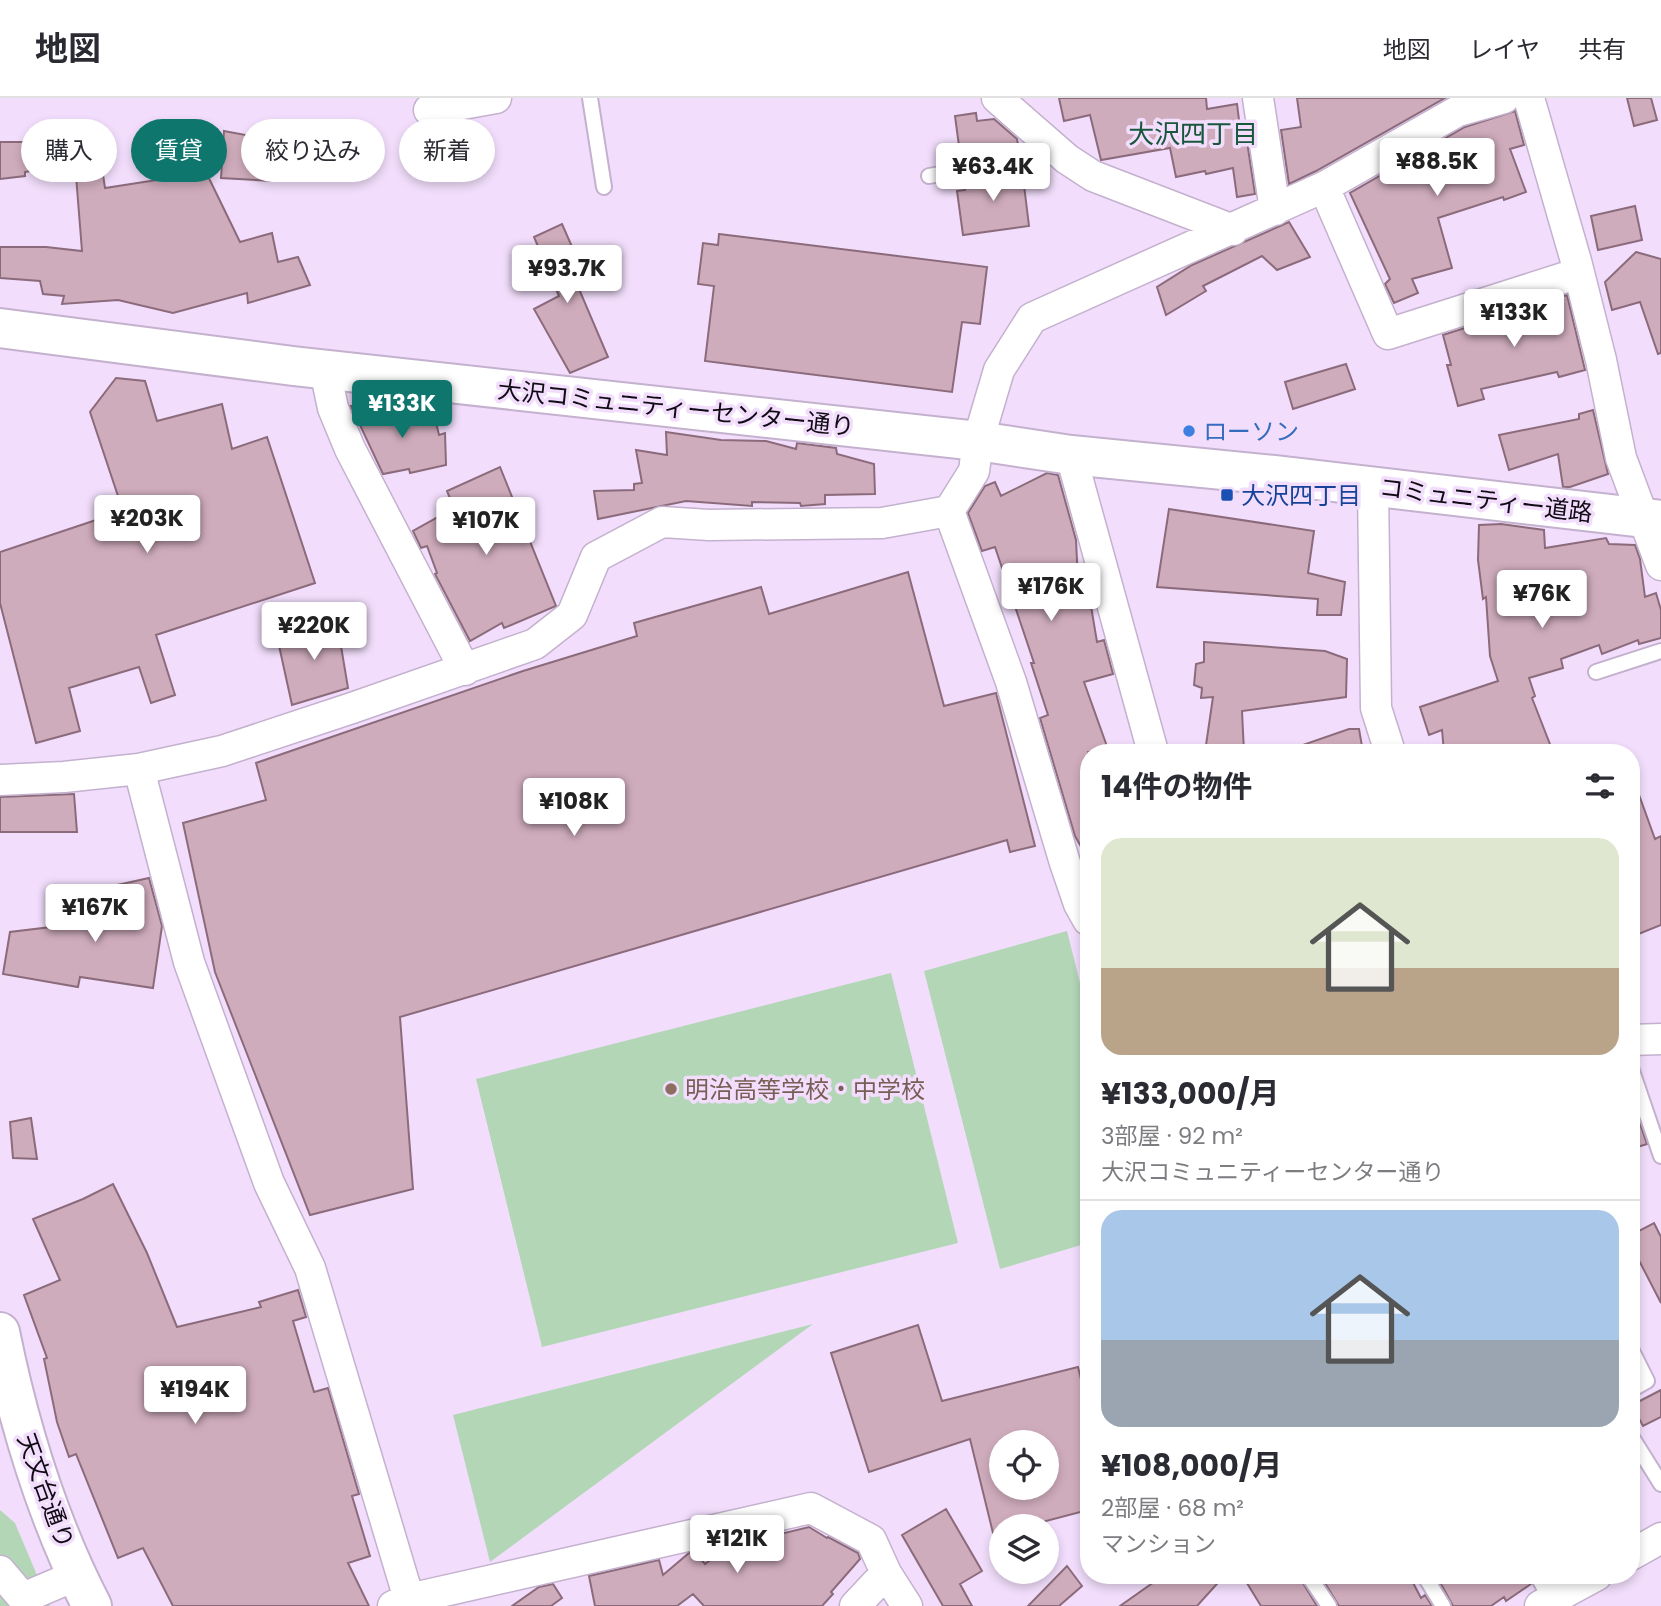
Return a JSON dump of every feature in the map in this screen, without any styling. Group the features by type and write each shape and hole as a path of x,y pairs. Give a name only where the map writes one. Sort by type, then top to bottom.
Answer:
{"street":[{"path":"429,110 496,98"},
{"path":"997,98 1060,153 1093,176 1233,230"},
{"path":"1258,98 1275,210"},
{"path":"0,780 139,769 222,751 535,644 572,615 596,557 662,522 709,525 882,523 948,511 974,471 978,441 999,370 1032,318 1324,187 1458,111 1504,98"},
{"path":"1529,98 1601,360 1620,458 1652,519 1661,565"},
{"path":"1324,187 1388,334 1579,273"},
{"name":"大沢コミュニティーセンター通り","path":"0,328 325,370 978,441"},
{"path":"325,370 332,408 350,449 465,670"},
{"name":"コミュニティー道路","path":"978,441 1071,455 1652,519"},
{"path":"1071,455 1151,744"},
{"path":"1373,487 1376,708 1387,744"},
{"path":"948,511 1011,682 1080,906"},
{"path":"139,769 189,962 269,1183 310,1268 401,1602 811,1508 871,1540 886,1573 907,1606"},
{"path":"1640,1040 1661,1039"},
{"name":"天文台通り","path":"0,1332 22,1424 45,1494 84,1590"},
{"path":"1640,1550 1661,1538"},
{"path":"0,1571 24,1602 84,1590"},
{"path":"855,1606 886,1573"},
{"path":"1543,1594 1571,1584"}],"lane":[{"path":"590,98 604,187"},
{"path":"929,176 1060,153"},
{"path":"1596,672 1661,652"},
{"path":"1640,1094 1661,1156"},
{"path":"1640,1367 1647,1381 1640,1385"},
{"path":"1640,1450 1661,1484"},
{"path":"1314,1584 1329,1606"},
{"path":"1430,1584 1443,1606"}],"green space":[{"path":"1067,931 1080,983 1080,1245 1000,1269 924,971"},
{"path":"891,973 958,1243 542,1347 476,1079"},
{"path":"813,1324 490,1562 453,1415"},
{"path":"0,1510 15,1523 50,1606 0,1606"}],"building":[{"path":"1059,98 1206,98 1207,109 1237,104 1241,136 1246,135 1255,194 1237,197 1233,168 1176,177 1170,148 1101,160 1090,115 1064,121"},
{"path":"1297,98 1445,98 1289,184 1281,130 1301,127"},
{"path":"1627,98 1651,98 1657,120 1634,126"},
{"path":"1515,111 1524,145 1510,149 1526,192 1438,218 1452,268 1412,279 1418,293 1394,303 1385,284 1390,279 1350,193 1465,127"},
{"path":"976,113 977,121 994,119 1017,139 1019,150 961,161 955,116"},
{"path":"227,132 241,134 241,179 227,178"},
{"path":"0,142 21,142 21,176 0,179"},
{"path":"1022,169 1029,226 963,235 957,191 965,190 963,180"},
{"path":"77,182 104,182 105,188 144,182 211,182 240,242 272,233 278,262 298,257 310,285 248,303 247,293 173,313 118,300 62,304 64,296 43,294 40,281 0,278 0,247 46,247 82,251"},
{"path":"1635,206 1642,240 1598,250 1591,216"},
{"path":"1289,222 1310,257 1277,270 1262,256 1203,286 1206,291 1166,315 1157,287 1192,265"},
{"path":"562,224 580,265 570,268 608,357 570,373 534,309 559,296 534,237"},
{"path":"719,234 987,267 980,324 962,322 952,392 705,361 714,286 698,284 703,243 718,245"},
{"path":"1636,252 1661,259 1661,353 1658,354 1640,302 1612,310 1605,282"},
{"path":"1567,295 1585,370 1559,377 1557,372 1481,389 1484,399 1458,406 1447,365 1451,365 1443,335 1471,326 1488,329 1486,321"},
{"path":"1346,364 1355,389 1293,409 1285,382"},
{"path":"116,378 145,381 157,421 222,404 232,449 267,437 315,583 156,635 175,695 151,703 139,667 69,688 80,731 36,743 0,603 0,552 123,511 90,412"},
{"path":"351,406 402,410 401,419 434,414 439,435 445,433 446,465 410,473 409,469 383,474"},
{"path":"1593,410 1608,474 1563,487 1558,454 1509,470 1499,435 1579,419 1579,414"},
{"path":"666,432 721,440 766,441 796,449 797,443 836,448 837,454 874,464 875,494 825,495 825,504 801,506 800,503 752,502 752,506 686,501 598,519 594,491 634,490 634,484 642,483 636,450 667,455"},
{"path":"500,467 556,606 504,628 502,623 470,641 435,574 437,573 427,546 421,548 413,531 454,508 447,491"},
{"path":"1047,473 1058,475 1076,540 1079,601 1090,600 1097,642 1104,640 1113,674 1084,682 1106,744 1080,744 1080,845 1075,836 1040,718 1048,715 1031,663 1034,663 995,547 982,551 968,513 985,486 995,482 1001,496"},
{"path":"1169,509 1314,531 1308,573 1345,582 1341,615 1317,615 1318,599 1157,587"},
{"path":"1501,524 1544,530 1545,548 1606,538 1609,544 1635,545 1640,559 1645,597 1656,593 1661,610 1661,638 1639,644 1638,640 1602,654 1599,645 1561,659 1563,668 1529,678 1535,696 1532,698 1550,744 1443,744 1442,730 1429,735 1420,707 1498,681 1490,656 1486,597 1483,599 1478,560 1479,525"},
{"path":"908,572 944,706 996,693 1035,846 1010,852 1007,840 400,1017 413,1189 310,1215 215,972 183,823 266,800 256,763 523,671 637,636 634,623 761,587 769,614"},
{"path":"336,616 348,688 292,705 278,641"},
{"path":"1204,642 1325,651 1347,659 1346,697 1242,711 1244,744 1206,744 1213,697 1201,698 1202,688 1194,685 1196,664 1204,662"},
{"path":"1349,729 1359,729 1362,744 1306,744"},
{"path":"74,794 77,832 0,832 0,797"},
{"path":"1640,798 1655,839 1661,836 1661,925 1640,933"},
{"path":"149,878 162,926 153,988 80,977 78,987 3,974 10,932 109,920 108,887"},
{"path":"31,1118 37,1159 13,1158 10,1122"},
{"path":"1640,1124 1647,1144 1640,1146"},
{"path":"113,1184 147,1253 177,1327 261,1307 259,1302 298,1290 306,1317 293,1321 314,1392 328,1388 359,1494 352,1496 370,1556 348,1563 369,1606 173,1606 143,1548 118,1558 76,1454 69,1457 57,1422 44,1359 47,1358 24,1295 60,1280 33,1219"},
{"path":"1654,1223 1661,1237 1661,1303 1640,1262 1640,1230"},
{"path":"918,1325 942,1401 1078,1367 1080,1512 1059,1518 1059,1514 989,1514 989,1517 970,1439 869,1472 831,1353"},
{"path":"1661,1390 1661,1417 1643,1426 1640,1420 1640,1401"},
{"path":"946,1509 982,1571 960,1584 972,1606 943,1606 902,1535"},
{"path":"809,1527 858,1553 860,1559 822,1606 704,1606 693,1594 677,1606 595,1606 589,1576 659,1560 663,1575 689,1553 695,1552 705,1564 734,1543 736,1545"},
{"path":"1067,1566 1082,1586 1059,1606 1028,1606 1049,1584 1059,1584 1059,1574"},
{"path":"553,1584 562,1598 551,1606 512,1606 539,1587"},
{"path":"1151,1584 1217,1584 1197,1606 1120,1606"},
{"path":"1248,1584 1304,1584 1317,1606 1261,1606"},
{"path":"1326,1584 1414,1584 1421,1598 1425,1595 1432,1606 1339,1606"},
{"path":"1441,1584 1531,1584 1506,1601 1504,1597 1491,1606 1453,1606"}],"place":[{"name":"ローソン","path":"1189,431"},
{"name":"大沢四丁目","path":"1227,495"},
{"name":"明治高等学校・中学校","path":"671,1089"}],"district":[{"name":"大沢四丁目","path":"1193,134"}]}
